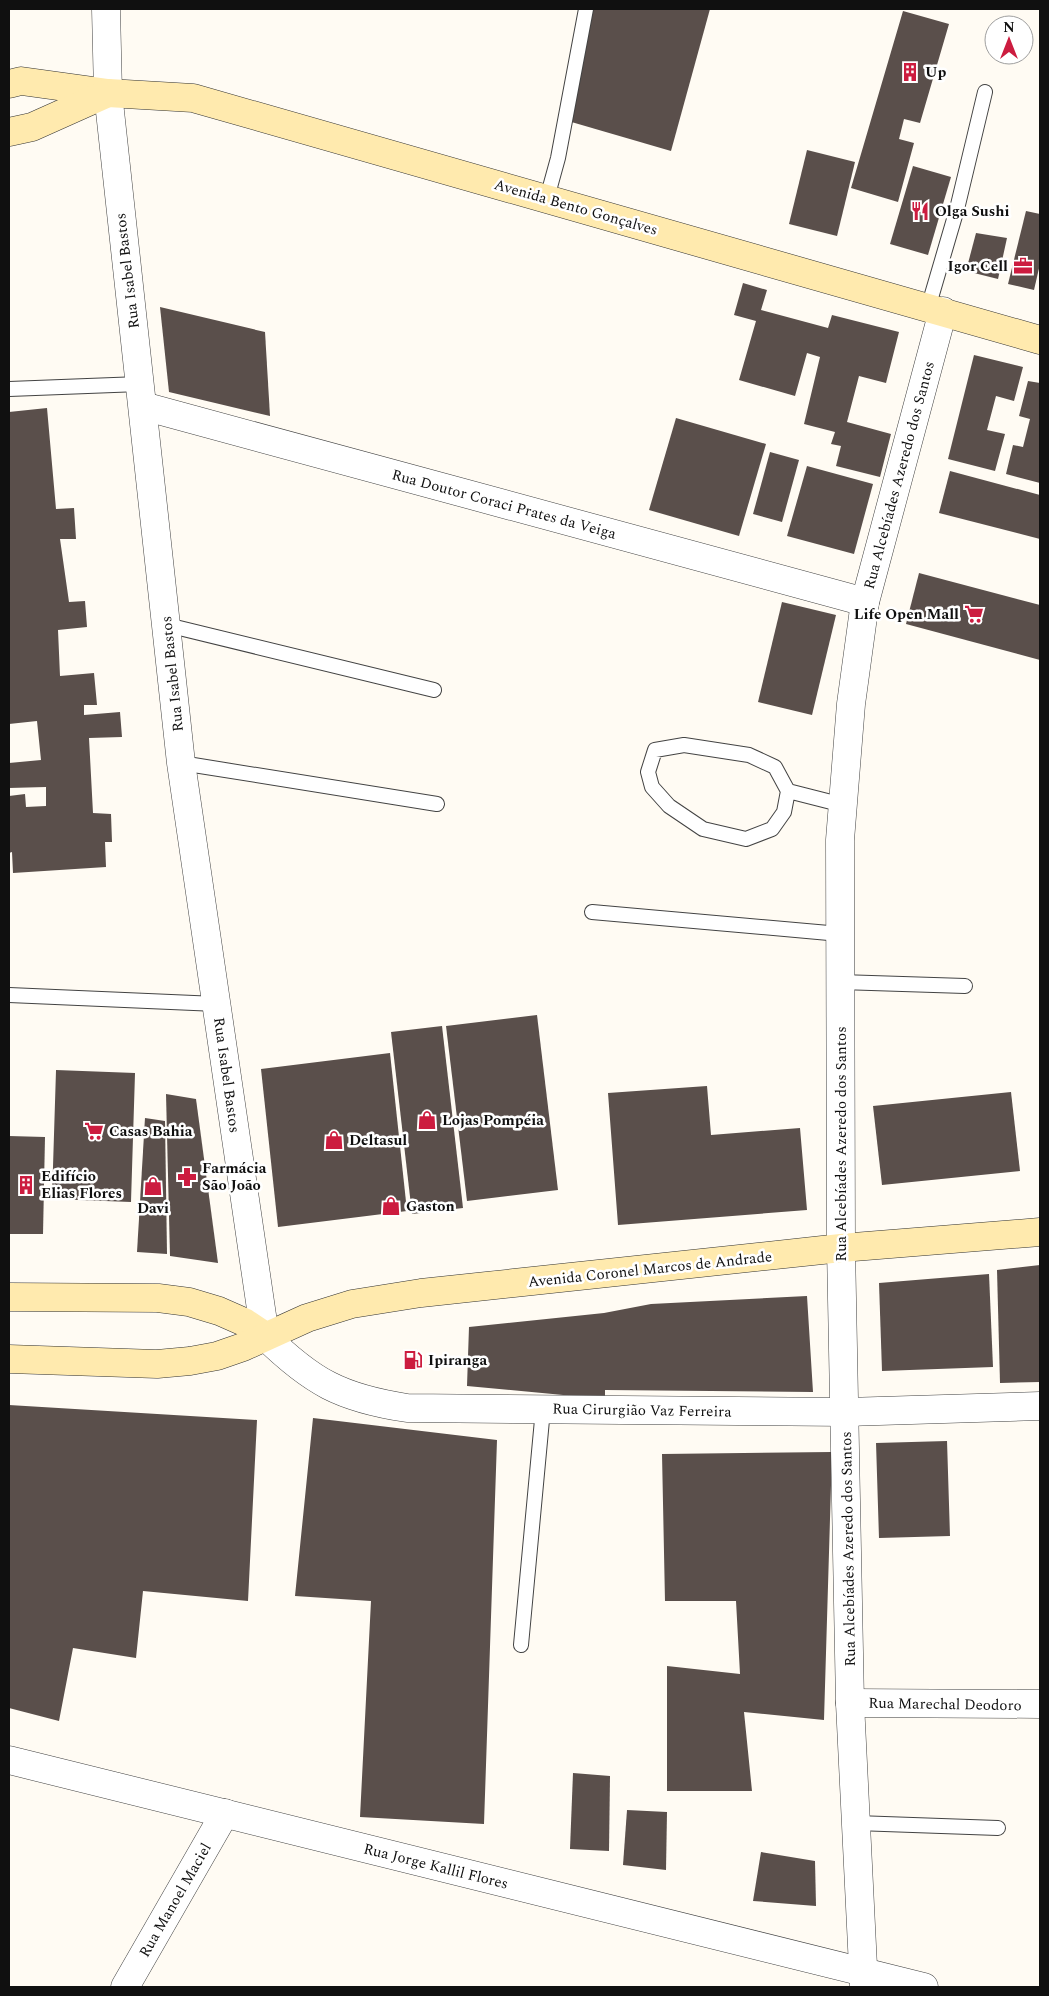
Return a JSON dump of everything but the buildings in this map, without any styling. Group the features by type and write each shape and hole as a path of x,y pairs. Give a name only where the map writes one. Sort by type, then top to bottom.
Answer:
{"main road":[{"name":"Avenida Bento Gonçalves","path":"9,84 22,81 108,93 193,98 1040,340"},
{"name":"Avenida Bento Gonçalves","path":"9,132 32,128 108,93"},
{"name":"Avenida Coronel Marcos de Andrade","path":"9,1359 157,1364 190,1362 217,1356 307,1318 352,1304 421,1293 841,1248 1040,1232"},
{"path":"9,1297 158,1298 189,1302 219,1311 244,1322 266,1336"}],"street":[{"name":"Rua Isabel Bastos","path":"106,9 108,93 181,763 266,1336"},
{"name":"Rua Alcebíades Azeredo dos Santos","path":"864,1980 850,1703 846,1412 841,1248 840,840 851,704 865,602 936,309"},
{"name":"Rua Doutor Coraci Prates da Veiga","path":"142,395 865,602"},
{"name":"Rua Cirurgião Vaz Ferreira","path":"266,1336 289,1359 315,1379 342,1393 370,1402 406,1408 846,1412 1040,1406"},
{"name":"Rua Marechal Deodoro","path":"850,1703 1040,1704"},
{"name":"Rua Jorge Kallil Flores","path":"9,1760 225,1814 864,1980 924,1987"},
{"name":"Rua Manoel Maciel","path":"125,1987 225,1814"}],"lane":[{"path":"547,198 558,158 586,9"},
{"path":"936,309 957,209 985,92"},
{"path":"9,389 142,395"},
{"path":"166,625 434,690"},
{"path":"788,791 784,812 772,829 746,839 703,829 669,806 652,787 648,772 654,750 684,745 749,756 775,767 788,791 843,805"},
{"path":"181,763 437,804"},
{"path":"592,912 840,934"},
{"path":"840,982 965,986"},
{"path":"9,995 217,1004"},
{"path":"521,1645 543,1409"},
{"path":"856,1823 998,1828"}],"place":[{"name":"Up","path":"910,72"},
{"name":"Olga Sushi","path":"920,211"},
{"name":"Igor Cell","path":"1023,266"},
{"name":"Life Open Mall","path":"974,614"},
{"name":"Lojas Pompéia","path":"427,1120"},
{"name":"Casas Bahia","path":"94,1131"},
{"name":"Deltasul","path":"334,1140"},
{"name":"Farmácia São João","path":"187,1177"},
{"name":"Edifício Elias Flores","path":"26,1185"},
{"name":"Davi","path":"153,1186"},
{"name":"Gaston","path":"391,1206"},
{"name":"Ipiranga","path":"413,1360"}]}
